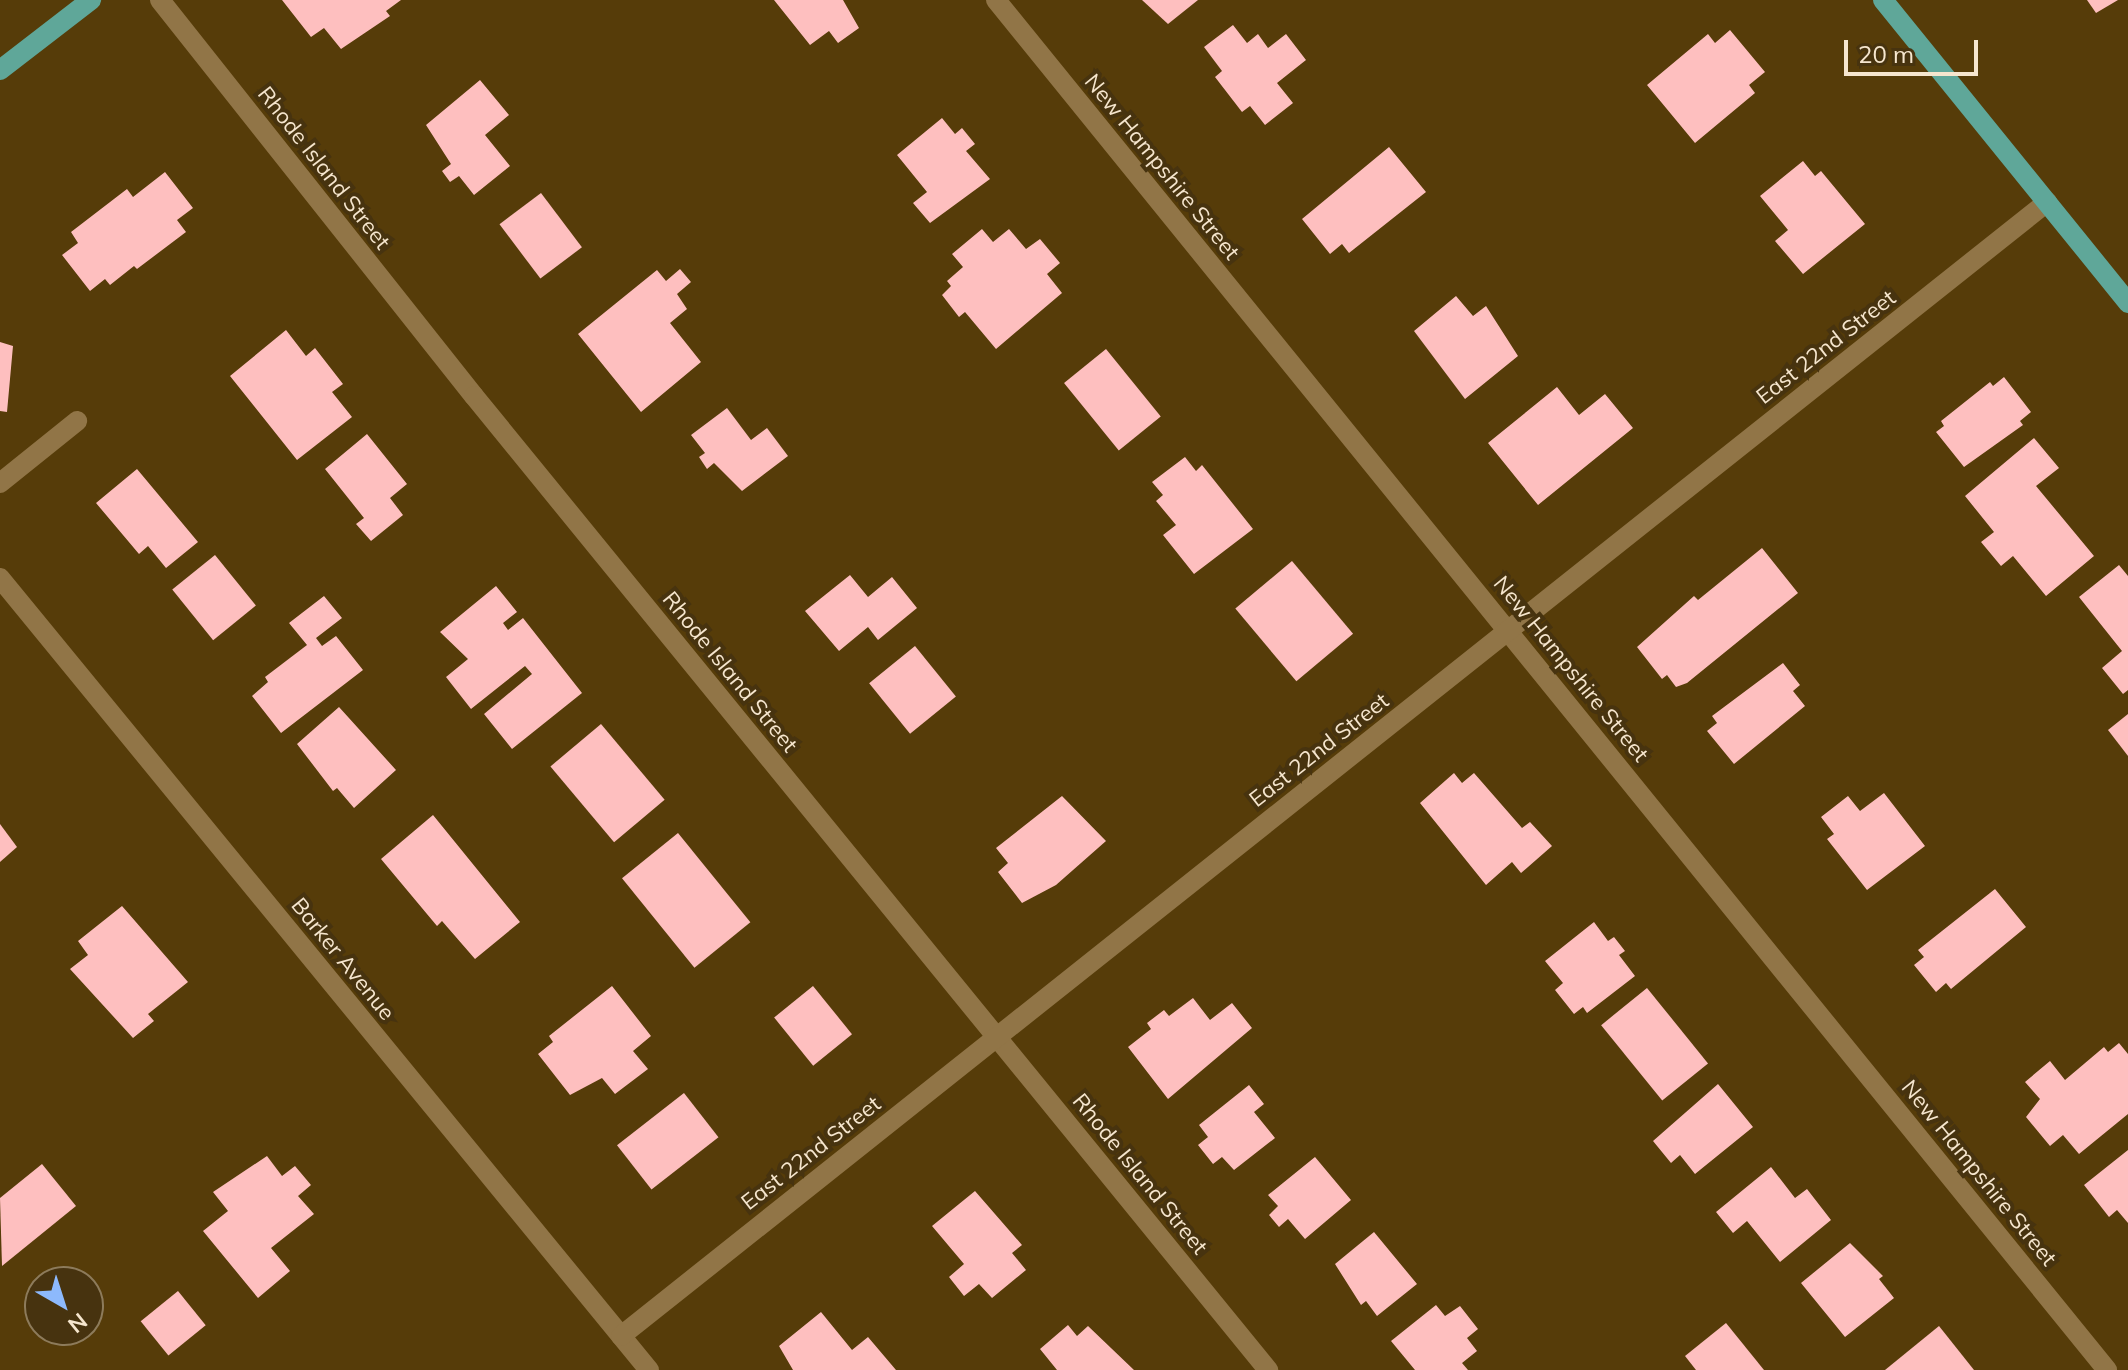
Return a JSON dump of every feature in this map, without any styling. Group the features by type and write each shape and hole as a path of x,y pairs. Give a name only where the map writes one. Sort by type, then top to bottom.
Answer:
{"main road":[{"path":"1883,0 2128,303"},
{"path":"0,70 88,1"}],"street":[{"name":"Rhode Island Street","path":"160,0 484,409 1268,1370"},
{"name":"New Hampshire Street","path":"996,0 1339,428 1509,630 2107,1370"},
{"name":"East 22nd Street","path":"621,1336 2047,202"},
{"path":"0,483 77,421"},
{"name":"Barker Avenue","path":"0,578 649,1370"}],"building":[{"path":"282,0 401,0 386,11 390,16 341,49 324,28 311,37"},
{"path":"774,0 843,0 859,28 838,43 829,31 810,45"},
{"path":"1142,0 1198,0 1168,24"},
{"path":"2087,0 2118,0 2096,13"},
{"path":"1233,25 1247,43 1258,34 1268,48 1286,34 1306,60 1277,83 1293,103 1265,125 1250,106 1242,112 1215,77 1222,71 1204,47"},
{"path":"1730,30 1765,72 1749,85 1755,93 1695,143 1647,85 1708,34 1715,43"},
{"path":"480,80 509,115 485,135 510,166 474,195 459,176 450,182 442,171 451,164 426,125"},
{"path":"942,118 955,134 962,128 975,144 966,151 990,179 930,223 913,203 927,192 897,155"},
{"path":"1389,147 1426,192 1349,253 1342,244 1330,254 1302,219"},
{"path":"1803,161 1815,176 1821,171 1865,224 1803,274 1775,241 1788,230 1760,196"},
{"path":"165,172 193,208 177,220 186,232 137,269 134,266 110,285 105,279 90,291 62,255 78,243 71,232 127,189 133,197"},
{"path":"541,193 582,247 540,279 499,224"},
{"path":"982,229 993,242 1009,229 1026,249 1040,239 1060,263 1047,274 1062,293 996,349 965,312 959,317 942,295 951,286 947,281 963,267 952,254"},
{"path":"680,269 691,282 677,294 687,309 670,323 701,362 641,412 578,334 657,270 666,281"},
{"path":"1456,296 1473,316 1486,306 1518,356 1465,399 1414,331"},
{"path":"286,330 306,356 315,348 343,384 332,392 352,417 297,460 230,376"},
{"path":"0,342 13,346 7,412 0,411"},
{"path":"1106,349 1161,417 1119,451 1064,383"},
{"path":"2004,377 2031,412 2020,421 2023,425 1964,467 1936,432 1944,426 1941,421 1990,382 1993,386"},
{"path":"1557,387 1579,415 1605,394 1633,428 1538,505 1488,443"},
{"path":"727,408 751,440 767,428 788,456 742,491 714,463 707,469 699,457 705,453 691,435"},
{"path":"367,434 407,484 390,498 403,515 371,541 356,524 364,518 325,469"},
{"path":"2034,438 2059,468 2036,486 2094,556 2046,596 2013,556 2001,566 1981,542 1994,532 1965,496"},
{"path":"1185,457 1196,471 1202,465 1253,529 1194,574 1163,535 1176,525 1156,501 1163,495 1152,482"},
{"path":"137,469 198,542 166,568 148,546 139,554 96,503"},
{"path":"1762,548 1798,593 1687,683 1676,687 1667,675 1662,679 1637,647 1694,596 1698,600"},
{"path":"215,555 256,606 213,640 172,590"},
{"path":"1292,561 1353,634 1296,681 1235,609"},
{"path":"2119,565 2128,576 2128,690 2123,694 2102,668 2122,651 2079,597"},
{"path":"850,575 868,597 892,577 917,608 878,640 868,627 839,651 805,611"},
{"path":"496,586 517,612 503,623 508,630 523,618 582,693 512,749 484,714 532,674 525,666 471,709 446,677 468,659 440,632"},
{"path":"324,596 342,618 316,638 322,646 336,636 363,670 281,733 252,696 268,682 265,677 307,645 289,623"},
{"path":"915,646 956,697 910,734 869,683"},
{"path":"1783,663 1800,685 1793,691 1805,706 1734,764 1707,731 1717,723 1712,716"},
{"path":"339,707 396,770 354,808 337,788 333,791 297,744"},
{"path":"2128,714 2128,756 2108,730"},
{"path":"601,724 665,800 614,842 550,766"},
{"path":"1454,773 1462,783 1474,773 1522,828 1530,822 1552,846 1521,873 1512,862 1486,885 1420,803"},
{"path":"1884,793 1925,846 1867,890 1827,839 1834,834 1821,817 1848,796 1860,811"},
{"path":"1062,796 1106,841 1056,885 1022,903 998,872 1008,863 996,848"},
{"path":"433,815 520,922 475,959 442,921 437,926 381,859"},
{"path":"0,824 17,847 0,862"},
{"path":"678,833 750,922 694,968 622,878"},
{"path":"1995,889 2026,927 1951,989 1946,983 1936,992 1914,965 1924,957 1918,950"},
{"path":"122,906 188,982 148,1014 154,1021 133,1038 70,969 88,955 78,941"},
{"path":"1594,922 1608,941 1614,937 1625,951 1619,955 1635,976 1587,1013 1583,1007 1574,1014 1555,990 1563,983 1545,961"},
{"path":"612,986 651,1036 633,1051 648,1069 615,1094 602,1078 570,1095 538,1054 553,1042 549,1036"},
{"path":"813,986 852,1034 813,1066 774,1017"},
{"path":"1647,988 1708,1063 1662,1101 1601,1025"},
{"path":"1193,998 1210,1020 1232,1003 1252,1028 1168,1099 1128,1047 1151,1029 1147,1023 1164,1010 1169,1016"},
{"path":"2119,1043 2128,1054 2128,1114 2079,1154 2063,1135 2050,1146 2026,1117 2040,1099 2025,1082 2050,1061 2065,1080 2104,1047 2108,1052"},
{"path":"1718,1084 1753,1127 1695,1174 1680,1155 1671,1163 1653,1141"},
{"path":"1249,1085 1264,1104 1254,1112 1275,1138 1234,1170 1222,1157 1213,1164 1198,1145 1208,1137 1199,1125"},
{"path":"684,1093 718,1137 651,1189 617,1145"},
{"path":"2128,1150 2128,1223 2117,1210 2109,1217 2084,1185"},
{"path":"267,1156 282,1176 295,1166 311,1185 298,1196 314,1214 271,1248 290,1271 258,1298 203,1231 228,1211 213,1192"},
{"path":"1315,1157 1351,1200 1305,1239 1288,1219 1279,1227 1269,1215 1278,1206 1268,1195"},
{"path":"42,1164 76,1206 2,1266 0,1198"},
{"path":"1771,1167 1795,1198 1807,1189 1831,1220 1780,1262 1747,1221 1733,1233 1716,1212"},
{"path":"975,1191 1022,1245 1012,1253 1026,1270 992,1298 979,1284 964,1296 949,1277 964,1264 932,1226"},
{"path":"1374,1232 1417,1284 1377,1316 1366,1301 1361,1305 1335,1264"},
{"path":"1850,1243 1883,1276 1879,1279 1894,1298 1845,1337 1801,1283"},
{"path":"178,1291 206,1325 168,1355 141,1321"},
{"path":"1436,1305 1445,1316 1460,1306 1478,1329 1467,1338 1477,1351 1462,1363 1468,1370 1415,1370 1391,1341"},
{"path":"821,1312 852,1350 868,1337 896,1370 793,1370 779,1346"},
{"path":"1726,1323 1764,1370 1696,1370 1685,1356"},
{"path":"1068,1325 1077,1336 1088,1326 1134,1370 1057,1370 1040,1349"},
{"path":"1939,1326 1974,1370 1885,1370"}]}
